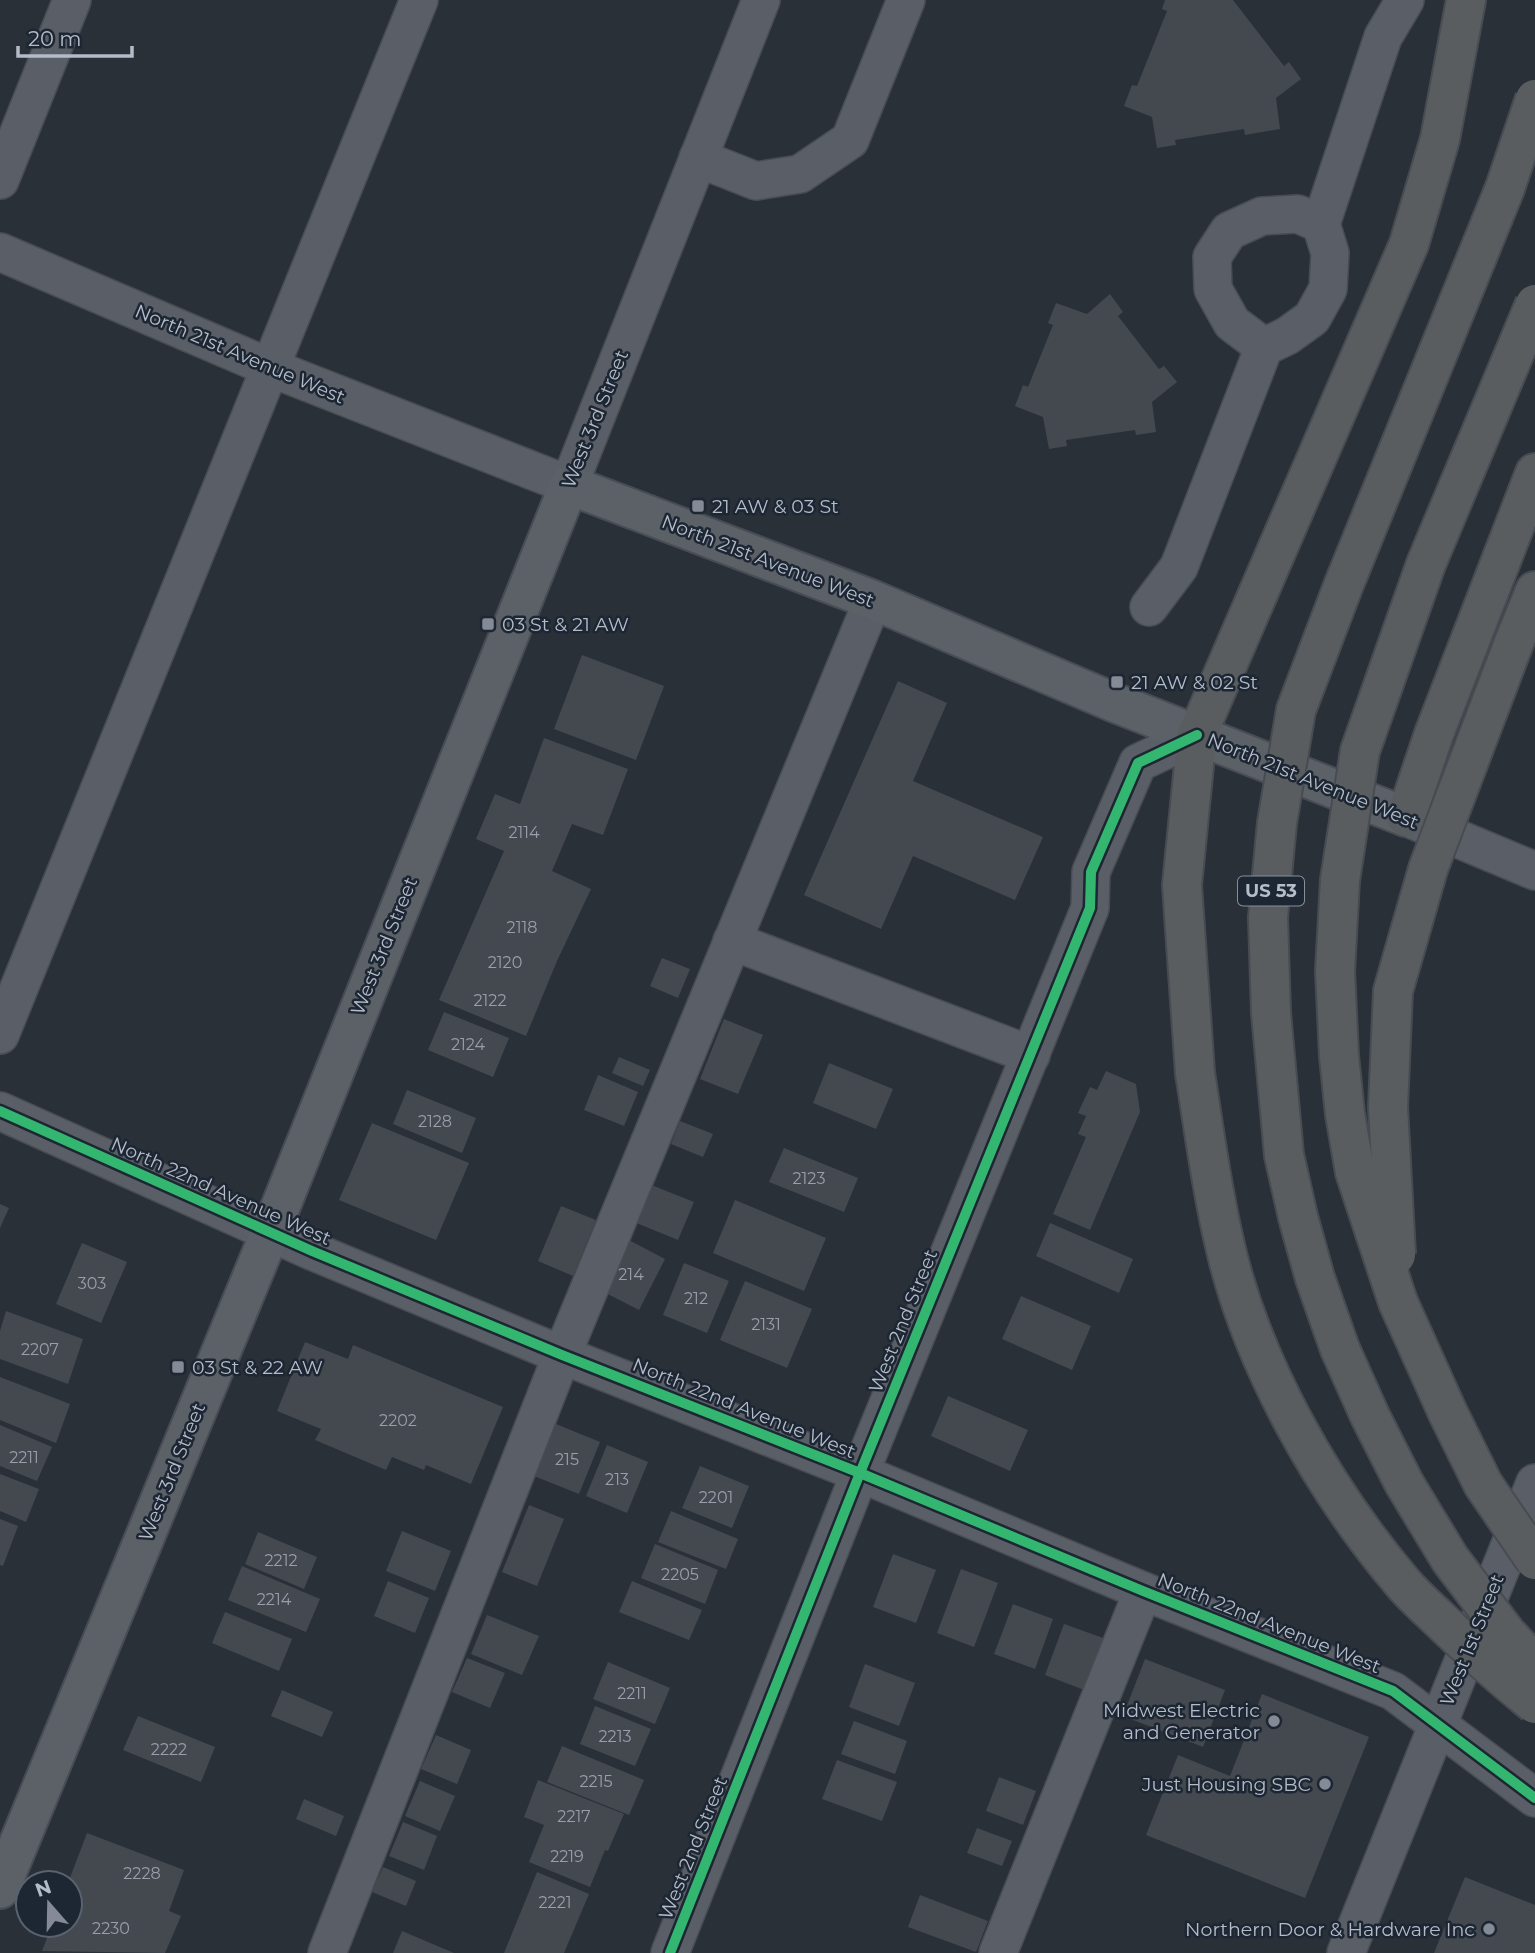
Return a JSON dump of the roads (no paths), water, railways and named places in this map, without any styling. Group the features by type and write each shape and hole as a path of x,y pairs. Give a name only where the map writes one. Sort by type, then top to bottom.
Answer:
{"highway":[{"path":"1466,0 1440,139 1409,244 1197,735 1182,885 1195,1073 1224,1242 1246,1317 1280,1394 1318,1465 1356,1522 1403,1583 1488,1667 1535,1704"},
{"name":"US 53","path":"1535,99 1505,188 1344,584 1296,710 1277,823 1268,917 1270,1013 1284,1155 1311,1266 1340,1349 1404,1483 1450,1559 1506,1633 1535,1664"},
{"path":"1535,304 1426,564 1360,751 1340,880 1335,971 1339,1056 1355,1172 1398,1303 1483,1484 1535,1560"},
{"path":"1406,817 1434,734 1535,473"},
{"path":"1398,1303 1388,1107 1393,991 1428,869 1535,591"}],"main road":[{"name":"North 21st Avenue West","path":"569,485 873,600 1197,735 1406,817"},
{"name":"West 3rd Street","path":"0,1889 270,1233 569,485"}],"street":[{"path":"0,180 72,0"},
{"path":"0,1035 419,0"},
{"name":"West 3rd Street","path":"569,485 761,0"},
{"path":"698,158 756,181 800,174 850,140 906,0"},
{"path":"1149,607 1179,567 1264,346 1287,336 1312,318 1328,289 1330,253 1321,224 1383,37 1405,0"},
{"path":"1264,346 1232,323 1213,289 1212,257 1229,232 1262,216 1298,214 1321,224"},
{"name":"North 21st Avenue West","path":"0,253 271,368 569,485"},
{"path":"327,1953 562,1355 873,600"},
{"name":"West 2nd Street","path":"670,1953 860,1474 1090,908 1091,872 1138,763 1197,735"},
{"name":"North 21st Avenue West","path":"1406,817 1535,871"},
{"path":"732,941 1031,1055"},
{"name":"North 22nd Avenue West","path":"0,1111 270,1233 562,1355 1393,1691 1535,1798"},
{"name":"West 1st Street","path":"1346,1953 1535,1483"},
{"path":"998,1953 1143,1591"}],"place":[{"name":"21 AW & 03 St","path":"698,506"},
{"name":"03 St & 21 AW","path":"488,624"},
{"name":"21 AW & 02 St","path":"1117,682"},
{"name":"03 St & 22 AW","path":"178,1367"},
{"name":"Midwest Electric and Generator","path":"1274,1721"},
{"name":"Just Housing SBC","path":"1325,1784"},
{"name":"Northern Door & Hardware Inc","path":"1489,1929"}]}
